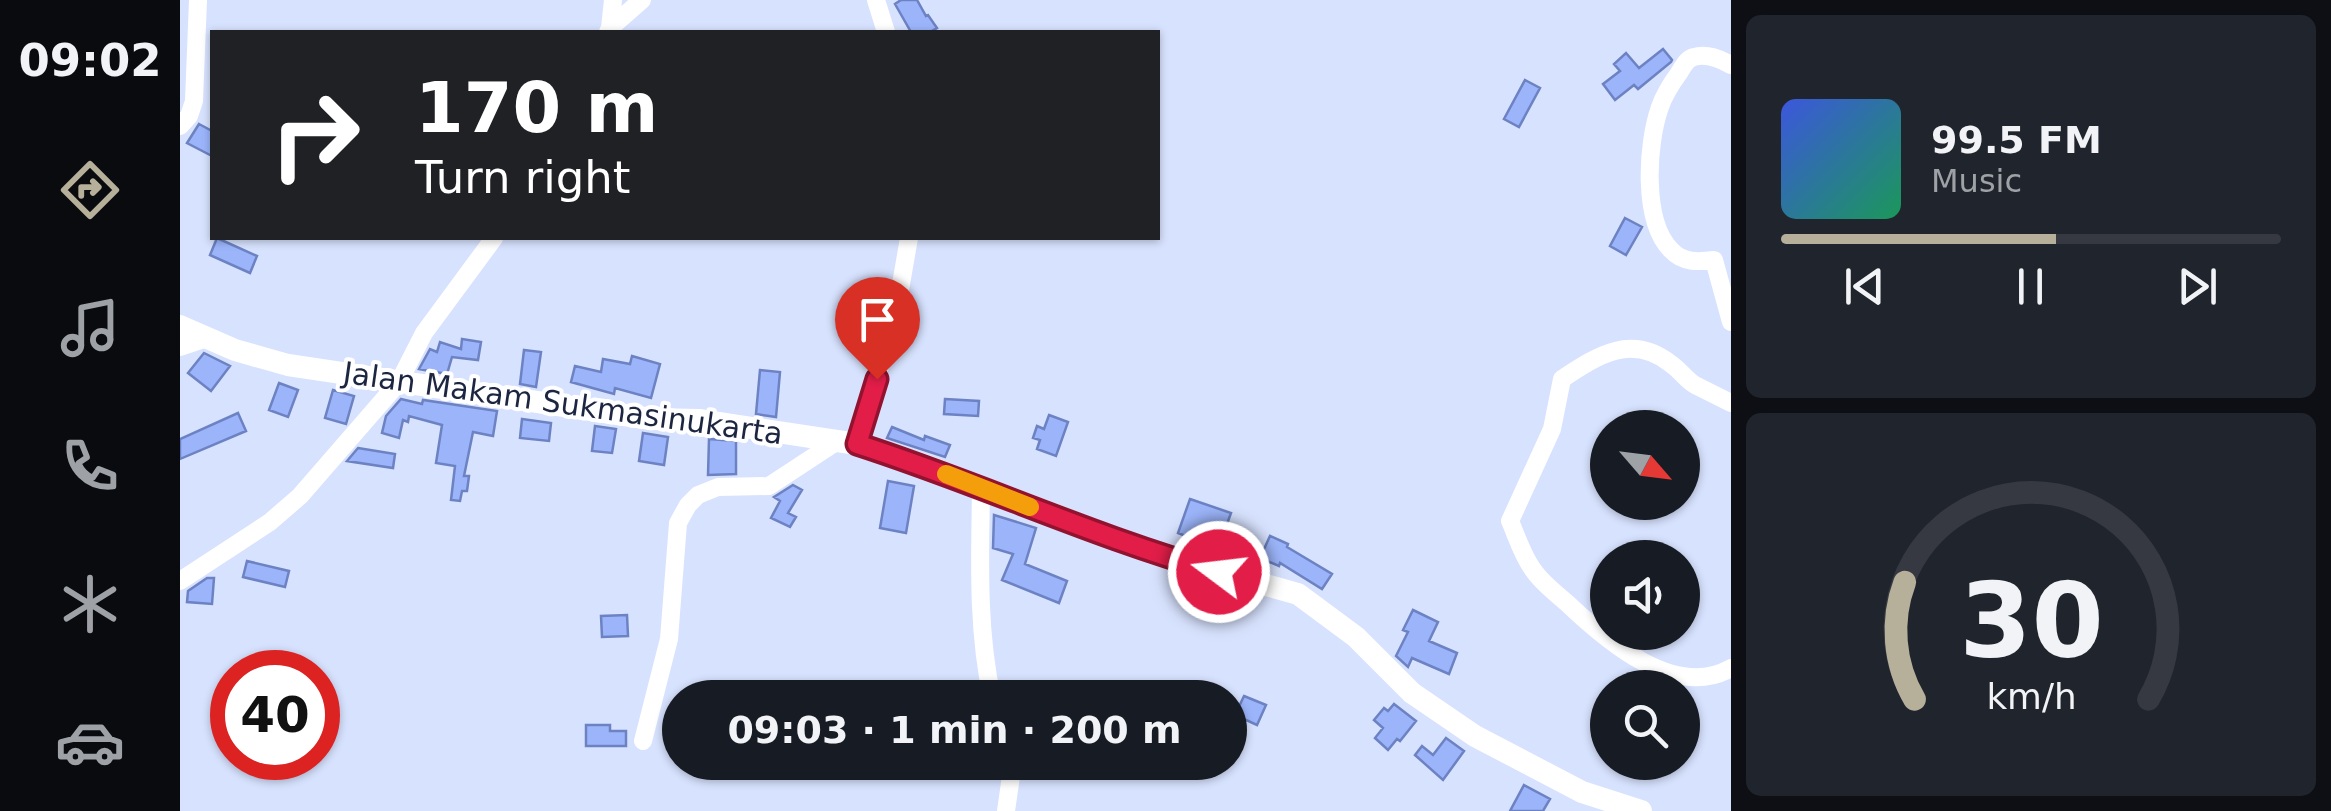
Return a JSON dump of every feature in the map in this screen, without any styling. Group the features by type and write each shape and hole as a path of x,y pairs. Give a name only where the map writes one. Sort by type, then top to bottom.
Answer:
{"street":[{"path":"180,126 190,116 194,101 198,0"},
{"path":"609,30 613,0"},
{"path":"609,30 642,0"},
{"path":"876,0 885,30"},
{"path":"1731,65 1707,56 1688,60 1659,109 1649,180 1653,213 1670,250 1688,260 1722,259 1731,322"},
{"path":"180,581 270,522 300,496 399,382 424,332 493,240"},
{"path":"642,741 669,639 678,523 698,494 718,488 769,486 847,443 896,313 910,240"},
{"name":"Jalan Makam Sukmasinukarta","path":"180,326 204,339 288,365 650,419 698,420 847,443 924,465 1163,556 1298,594 1356,637 1412,692 1475,736 1582,792 1640,811"},
{"path":"180,346 204,339"},
{"path":"1731,403 1692,384 1672,364 1648,351 1630,347 1594,358 1562,379 1552,429 1510,521 1534,572 1630,657 1685,678 1715,677 1731,668"},
{"path":"981,489 982,630 988,680"},
{"path":"1006,811 1010,780"}],"building":[{"path":"917,0 937,28 910,30 895,4"},
{"path":"1663,49 1671,62 1638,89 1634,85 1615,100 1603,84 1620,71 1614,64 1626,53 1639,68"},
{"path":"1525,80 1540,88 1519,127 1504,119"},
{"path":"199,124 210,130 210,155 187,143"},
{"path":"1625,218 1642,227 1626,255 1610,246"},
{"path":"216,240 221,240 257,256 250,273 210,255"},
{"path":"462,339 481,342 478,360 452,357 447,374 419,369 430,349 437,352 440,342 461,349"},
{"path":"524,350 541,352 536,387 520,384"},
{"path":"204,353 230,366 211,391 188,373"},
{"path":"632,356 660,364 651,398 615,388 614,394 571,382 575,366 601,372 603,359 630,364"},
{"path":"760,370 780,372 776,417 756,414"},
{"path":"279,383 298,390 288,417 269,410"},
{"path":"333,390 354,396 346,424 325,418"},
{"path":"401,399 497,411 493,436 473,432 464,476 469,476 467,491 462,491 460,501 451,500 455,466 436,463 442,425 409,416 408,422 403,420 399,438 382,433 386,416"},
{"path":"945,399 979,401 978,416 944,414"},
{"path":"238,413 246,431 180,459 180,439"},
{"path":"1049,415 1068,422 1056,456 1037,449 1040,440 1033,438 1037,426 1044,429"},
{"path":"522,419 551,423 549,441 520,438"},
{"path":"595,426 616,429 612,453 592,451"},
{"path":"892,427 950,445 945,457 887,438"},
{"path":"643,433 668,437 664,465 639,461"},
{"path":"709,439 736,441 736,474 708,475"},
{"path":"358,448 395,454 393,468 347,461"},
{"path":"888,481 914,486 906,533 880,528"},
{"path":"793,485 802,490 788,513 796,517 790,527 771,518 780,501 774,497"},
{"path":"1190,499 1231,513 1223,535 1229,537 1224,551 1178,533"},
{"path":"994,515 1036,528 1025,564 1067,581 1059,603 1002,580 1013,554 993,548"},
{"path":"1270,536 1332,574 1322,589 1280,563 1279,566 1260,558"},
{"path":"247,561 289,571 285,587 243,577"},
{"path":"207,578 214,578 212,604 187,602 188,591"},
{"path":"1413,610 1438,622 1429,641 1457,653 1449,674 1412,658 1408,667 1396,656"},
{"path":"627,615 628,636 602,637 601,616"},
{"path":"1247,697 1266,705 1257,725 1247,720"},
{"path":"1394,704 1416,721 1388,750 1375,738 1383,728 1374,720 1384,708 1388,711"},
{"path":"586,725 610,725 610,731 626,731 626,746 586,746"},
{"path":"1446,738 1464,751 1443,780 1415,755 1422,746 1433,755"},
{"path":"1524,785 1550,799 1543,811 1510,811"}],"slow traffic":[{"path":"946,474 1030,507"}],"route":[{"path":"877,379 857,444 924,465 1163,556 1219,572"}]}
